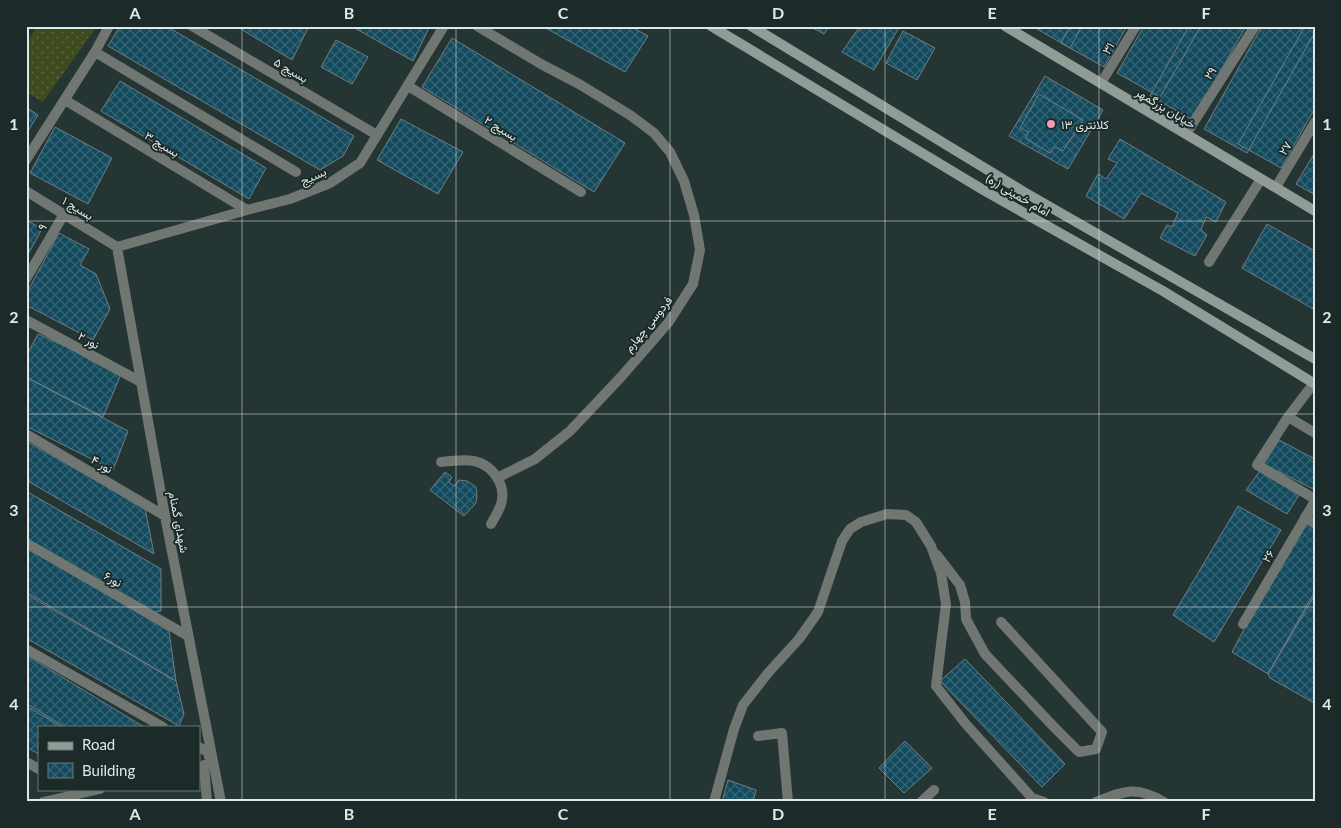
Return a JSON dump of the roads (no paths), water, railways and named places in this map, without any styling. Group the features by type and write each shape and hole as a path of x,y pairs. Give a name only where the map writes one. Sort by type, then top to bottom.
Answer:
{"main road":[{"name":"امام خمینی (ره)","path":"711,26 985,192 1162,291 1314,383"},
{"name":"امام خمینی (ره)","path":"751,26 763,29 1024,192 1315,358"},
{"name":"خیابان بزرگمهر","path":"1005,26 1018,30 1101,84 1315,211"}],"street":[{"path":"26,160 96,52 109,26"},
{"name":"بسیج ۵","path":"192,26 377,135"},
{"name":"بسیج","path":"117,247 290,199 330,183 360,163 444,26"},
{"name":"فردوسی چهارم","path":"477,26 579,84 654,132 670,152 684,182 694,215 700,250 693,284 668,322 621,377 570,431 535,459 497,478"},
{"name":"۳۱","path":"1101,84 1136,26"},
{"name":"۲۹","path":"1186,134 1255,26"},
{"path":"96,52 296,172"},
{"name":"بسیج ۲","path":"408,86 581,192"},
{"name":"بسیج ۳","path":"65,100 247,210"},
{"name":"۲۷","path":"1276,187 1315,122"},
{"path":"1209,262 1261,178"},
{"name":"بسیج ۱","path":"26,191 117,247"},
{"name":"۹","path":"26,279 64,214"},
{"name":"شهدای گمنام","path":"117,247 165,516 221,802"},
{"name":"نور ۲","path":"26,320 141,382"},
{"path":"1314,383 1288,417 1257,465 1315,500"},
{"path":"1288,417 1315,433"},
{"name":"نور ۴","path":"26,434 165,516"},
{"path":"441,462 460,460 486,464 503,489 500,510 491,524"},
{"name":"۲۶","path":"1242,624 1315,500"},
{"path":"714,802 734,729 743,705 768,673 799,639 818,612 842,541 850,529 861,522 887,514 906,515 916,522 960,585 966,619 986,654 1079,752 1096,749 1102,732 1001,622"},
{"path":"1305,517 1315,523"},
{"name":"نور۶","path":"26,544 188,636"},
{"path":"931,546 941,573 946,604 936,686 965,723 1032,798 1044,802"},
{"path":"26,649 161,726"},
{"path":"758,736 782,732 788,802"},
{"path":"200,748 211,754 201,765 207,802"},
{"path":"26,762 38,768"},
{"path":"43,802 75,792 92,790"},
{"path":"921,802 934,790"},
{"path":"1096,802 1130,790 1154,796 1164,802"},
{"path":"1123,802 1130,790"}],"place":[{"name":"کلانتری ۱۳","path":"1051,124"}]}
